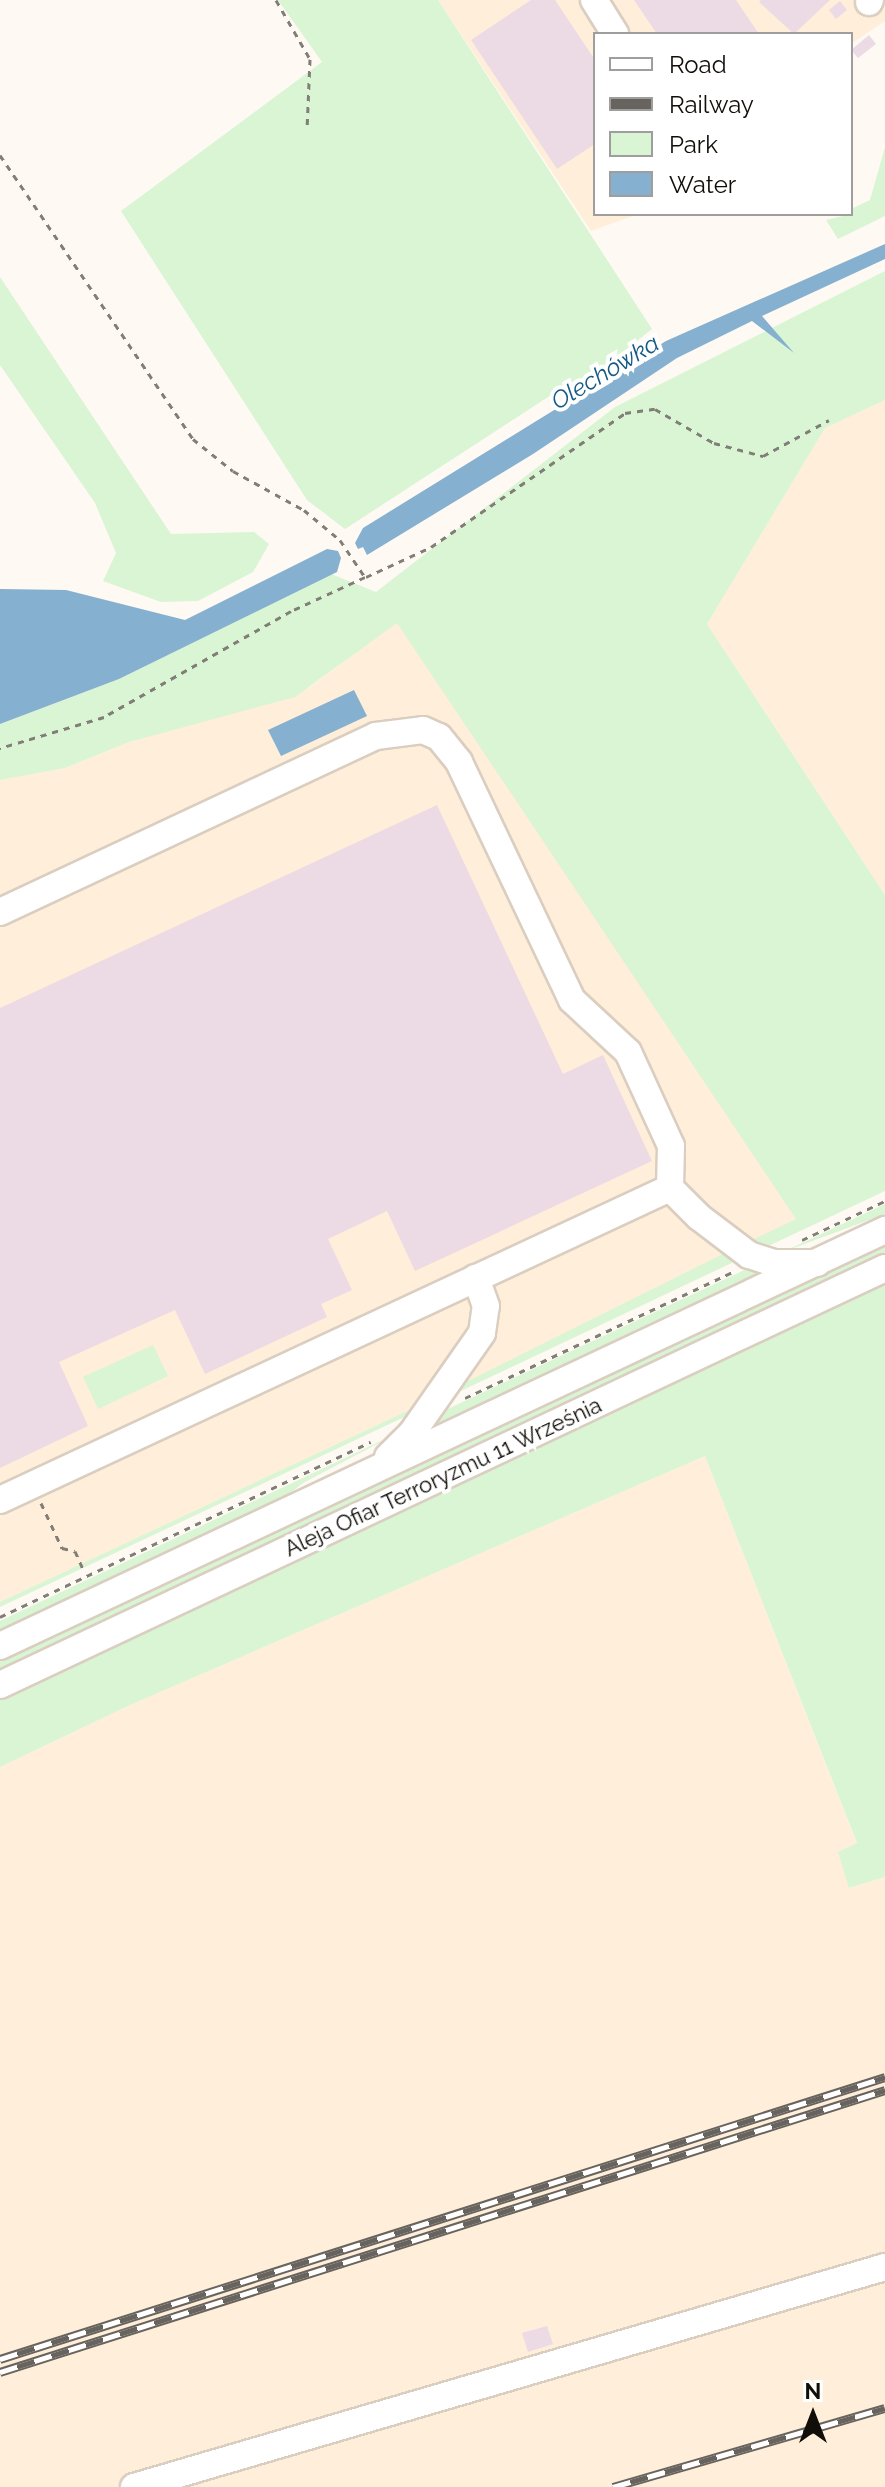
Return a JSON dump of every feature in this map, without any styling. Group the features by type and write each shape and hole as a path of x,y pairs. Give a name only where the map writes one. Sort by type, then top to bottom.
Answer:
{"street":[{"path":"594,0 614,32"},
{"path":"0,912 376,736 423,730 445,742 459,762 572,1000 628,1052 671,1146 670,1188 699,1217 749,1255 773,1263 817,1263"},
{"path":"0,1500 670,1188"},
{"name":"Aleja Ofiar Terroryzmu 11 Września","path":"0,1646 885,1230"},
{"name":"Aleja Ofiar Terroryzmu 11 Września","path":"0,1685 885,1268"},
{"path":"375,1471 412,1433 482,1333 486,1306 476,1278"},
{"path":"134,2487 885,2267"}],"path":[{"path":"276,0 310,59 307,130"},
{"path":"0,155 193,439 233,471 304,510 340,540 365,577"},
{"path":"0,748 104,717 291,611 431,547 625,413 655,409 714,443 763,456 829,420"},
{"path":"32,1485 62,1548 75,1551 84,1571"}],"shaded area":[{"path":"438,0 885,0 885,21 853,43 853,32 593,32 593,216 632,216 591,231"},
{"path":"885,400 885,895 707,624 825,428"},
{"path":"397,622 797,1219 420,1405 0,1602 0,780 65,768 129,742 310,687"},
{"path":"705,1456 857,1844 850,1888 885,1877 885,2487 0,2487 0,1767 130,1705"}],"green space":[{"path":"278,0 438,0 652,329 589,379 565,386 345,529 307,500 121,211 322,62"},
{"path":"885,147 885,216 838,239 826,220 853,216 853,208 870,200"},
{"path":"885,271 885,400 825,428 707,624 885,895 885,1191 760,1250 746,1243 796,1219 397,623 295,697 129,742 65,768 0,780 0,724 119,679 331,574 376,592 615,407"},
{"path":"0,277 171,534 254,532 269,544 253,572 198,601 161,602 103,581 116,553 95,503 0,365"},
{"path":"885,1204 885,1214 783,1252"},
{"path":"885,1241 885,1257 0,1673 0,1658"},
{"path":"727,1252 738,1260 448,1397 454,1388"},
{"path":"749,1268 758,1275 425,1434 437,1414"},
{"path":"885,1283 885,1877 849,1888 838,1852 857,1843 705,1456 130,1705 0,1767 0,1699"},
{"path":"153,1345 168,1376 98,1409 83,1377"},
{"path":"420,1405 415,1412 0,1607 0,1602"},
{"path":"400,1432 303,1483 276,1504 0,1634 0,1621"}],"water":[{"path":"885,244 885,259 762,316 794,353 752,321 677,358 533,454 367,555 363,547 358,549 355,543 363,528 666,341"},
{"path":"327,549 338,551 341,558 337,572 119,679 0,724 0,589 66,590 185,620"},
{"path":"354,690 367,716 281,756 268,730"}],"building":[{"path":"531,0 555,0 593,57 593,145 557,169 471,40"},
{"path":"634,0 736,0 758,32 656,32"},
{"path":"830,0 796,32 792,32 759,2"},
{"path":"840,1 847,10 836,19 829,10"},
{"path":"869,35 876,44 858,58 853,48"},
{"path":"437,805 563,1074 603,1055 652,1161 415,1271 387,1211 328,1239 352,1290 321,1304 327,1317 205,1374 175,1310 59,1362 88,1426 0,1468 0,1008"},
{"path":"547,2326 553,2344 528,2352 522,2333"}],"railway":[{"path":"0,2359 885,2077"},
{"path":"0,2372 885,2090"},
{"path":"613,2487 885,2408"}],"water label":[{"name":"Olechówka","path":"605,372"}]}
